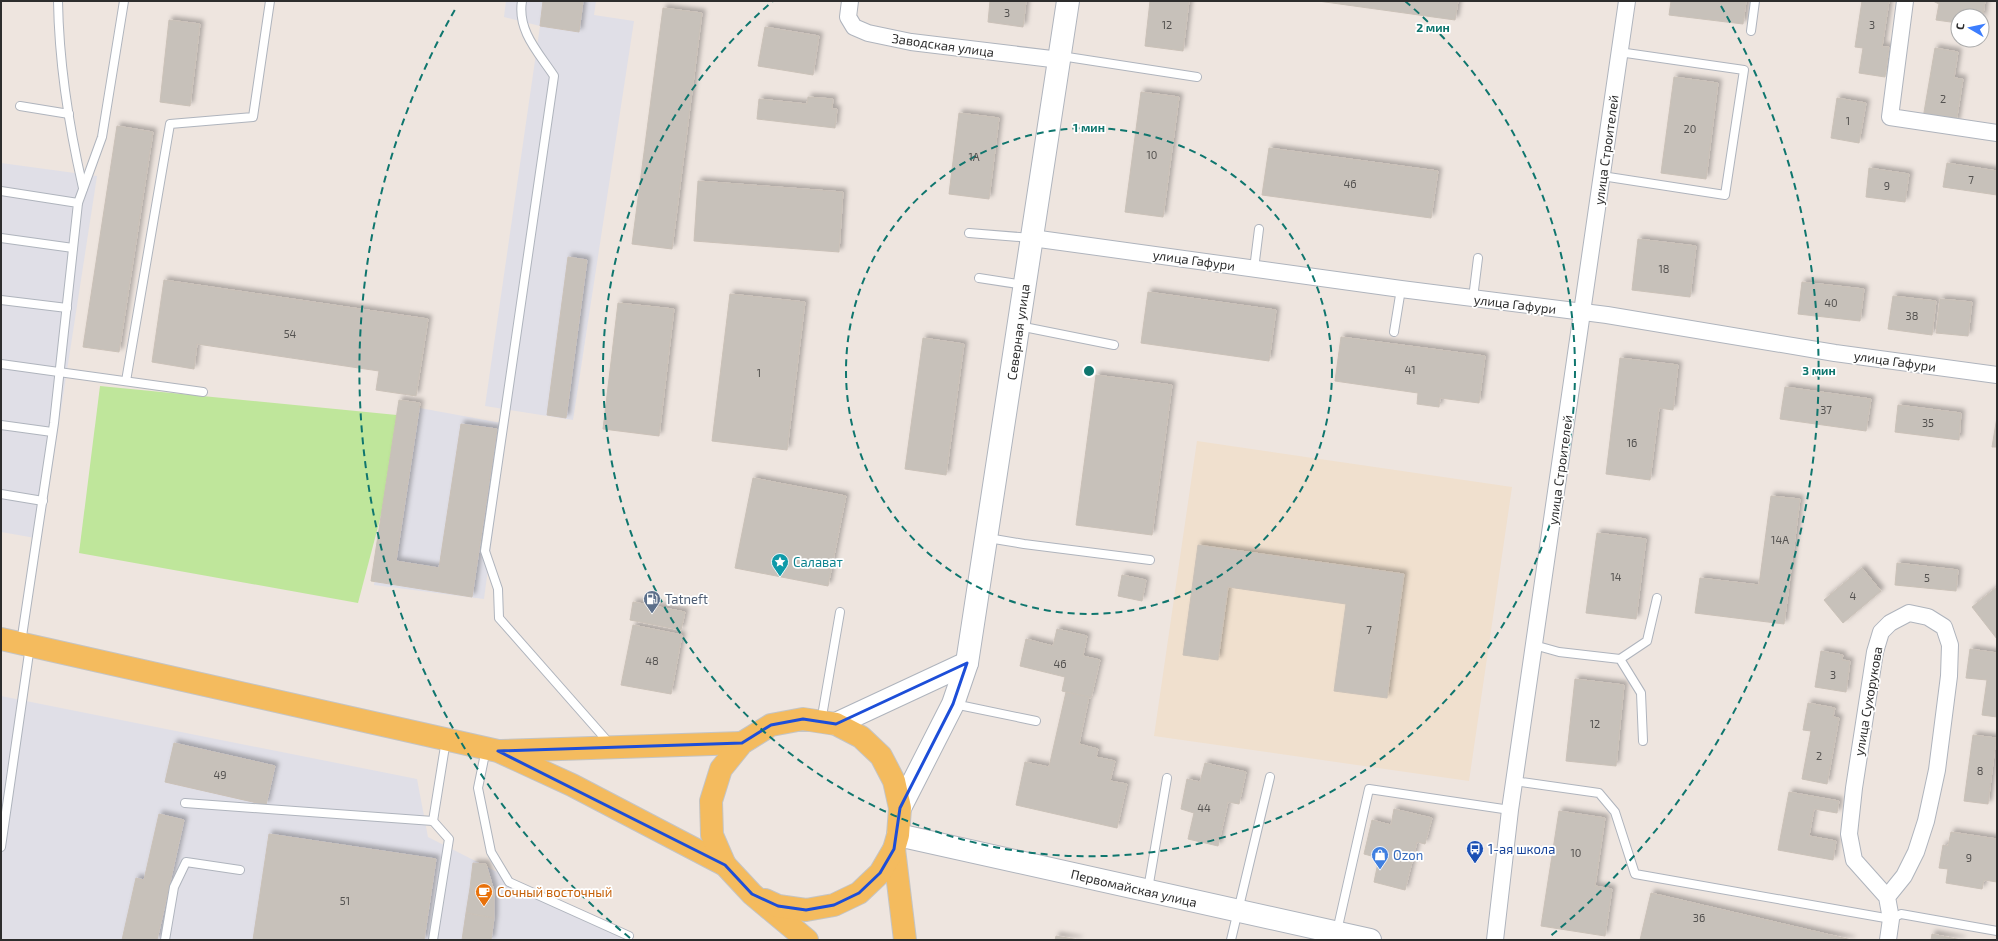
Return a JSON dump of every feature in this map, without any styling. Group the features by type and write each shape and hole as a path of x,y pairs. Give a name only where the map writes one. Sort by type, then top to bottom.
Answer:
{"main road":[{"path":"12,643 492,749 572,786 725,865"},
{"path":"807,940 752,894 725,865 712,835 711,801 721,769 742,743 770,725 803,719 828,723 860,737 881,756 894,781 900,808 896,842 905,940"},
{"path":"492,749 742,743"},
{"path":"752,894 778,906 806,910 834,905 860,893 880,873 896,842"}],"street":[{"name":"Заводская улица","path":"850,1 848,17 854,27 868,33 911,42 1060,58"},
{"name":"Северная улица","path":"900,808 953,704 967,663 1068,1"},
{"name":"улица Строителей","path":"1495,940 1514,780 1627,1"},
{"path":"1905,1 1890,117 1997,133"},
{"name":"улица Гафури","path":"1032,238 1401,289 1583,312 1835,353 1997,375"},
{"name":"улица Сухорукова","path":"1909,613 1928,617 1944,627 1950,645 1949,676 1937,770 1926,821 1916,852 1904,876 1887,897 1854,860 1849,834 1854,788 1875,652 1880,632 1890,623 1909,613"},
{"path":"828,723 967,663"},
{"name":"Первомайская улица","path":"896,842 1148,891 1370,940"},
{"path":"1887,897 1891,919 1888,940"}],"lane":[{"path":"58,1 58,30 69,114 83,189"},
{"path":"1,847 12,643 42,501 60,372 78,203 102,137 124,1"},
{"path":"126,381 170,124 253,117 270,1"},
{"path":"522,1 521,6 525,34 554,76 485,551 498,589 499,618 613,747"},
{"path":"1751,30 1755,1"},
{"path":"1602,176 1725,195 1744,70 1619,52"},
{"path":"1060,58 1196,78"},
{"path":"20,106 69,114"},
{"path":"1,191 78,203"},
{"path":"1254,269 1259,229"},
{"path":"969,233 1032,238"},
{"path":"1,238 73,248"},
{"path":"1473,298 1478,258"},
{"path":"979,278 1025,285"},
{"path":"1394,332 1401,289"},
{"path":"1,300 66,308"},
{"path":"1019,326 1114,345"},
{"path":"1,364 203,392"},
{"path":"1,425 52,432"},
{"path":"1,494 42,501"},
{"path":"987,538 1150,560"},
{"path":"1534,645 1559,652 1620,659 1647,641 1657,598"},
{"path":"828,723 840,612"},
{"path":"1620,659 1641,694 1643,741"},
{"path":"953,704 1036,721"},
{"path":"433,821 446,739"},
{"path":"492,749 478,788 491,852 509,882 629,936"},
{"path":"1231,940 1270,777"},
{"path":"1148,891 1167,778"},
{"path":"1514,780 1599,793 1615,812 1635,874 1891,919 1901,914 1997,931"},
{"path":"1336,932 1369,789 1510,810"},
{"path":"185,803 433,821 449,839 433,940"},
{"path":"165,940 174,887 186,862 240,870"}],"highlighted area":[{"path":"967,663 953,704 900,808 894,849 880,873 859,893 834,905 806,910 778,906 752,894 725,865 498,751 742,743 771,725 803,719 836,724"}],"shaded area":[{"path":"506,1 596,1 594,15 634,21 573,420 485,406 540,26 504,17"},
{"path":"1,163 97,176 41,539 1,532"},
{"path":"398,404 507,424 484,599 374,585"},
{"path":"1197,441 1512,487 1469,781 1154,736"},
{"path":"1,696 417,779 428,837 631,940 1,940"}],"green space":[{"path":"100,386 407,416 358,603 79,553"}],"building":[{"path":"543,1 583,1 579,32 540,26"},
{"path":"990,1 1026,1 1023,27 988,22"},
{"path":"1150,1 1189,1 1183,51 1145,46"},
{"path":"1318,1 1458,1 1455,20"},
{"path":"1671,1 1746,1 1743,24 1669,15"},
{"path":"1862,1 1889,1 1882,47 1889,47 1885,77 1859,73 1863,48 1855,47"},
{"path":"1933,1 1985,1 1984,8 1950,8 1950,22 1936,20 1939,4"},
{"path":"663,8 702,13 672,249 632,244"},
{"path":"169,20 200,24 190,106 160,102"},
{"path":"765,27 819,36 813,75 758,66"},
{"path":"1935,48 1958,52 1954,78 1963,79 1956,123 1923,118"},
{"path":"1674,77 1718,83 1706,179 1661,173"},
{"path":"1141,92 1179,97 1163,217 1125,212"},
{"path":"808,97 833,99 832,109 837,109 835,128 757,119 759,99 807,104"},
{"path":"1837,98 1866,103 1859,143 1831,138"},
{"path":"959,113 999,118 989,199 949,194"},
{"path":"117,126 153,132 119,352 83,347"},
{"path":"1269,148 1438,171 1431,218 1262,195"},
{"path":"1947,163 1997,171 1997,195 1943,187"},
{"path":"1869,168 1909,174 1905,202 1866,197"},
{"path":"698,181 843,192 839,252 694,241"},
{"path":"1638,239 1696,246 1690,297 1632,290"},
{"path":"568,257 587,260 566,418 547,415"},
{"path":"164,280 428,319 416,396 376,390 379,371 197,344 194,369 152,362"},
{"path":"1802,282 1864,289 1860,321 1798,314"},
{"path":"1148,292 1276,310 1269,361 1141,343"},
{"path":"730,294 805,302 787,450 712,441"},
{"path":"1893,296 1936,301 1932,335 1888,329"},
{"path":"1940,299 1972,302 1968,336 1936,333"},
{"path":"618,303 674,309 659,436 603,429"},
{"path":"1341,337 1485,356 1479,403 1440,398 1439,407 1417,404 1418,393 1335,381"},
{"path":"923,338 964,344 946,475 905,469"},
{"path":"1620,358 1678,365 1673,410 1659,408 1650,480 1606,474"},
{"path":"1096,375 1172,385 1152,535 1076,525"},
{"path":"1785,387 1871,399 1866,431 1780,419"},
{"path":"399,400 420,403 396,561 439,568 461,424 497,429 472,597 371,581"},
{"path":"1898,405 1961,413 1959,440 1895,432"},
{"path":"1997,417 1997,447 1992,447"},
{"path":"753,478 846,496 828,586 735,568"},
{"path":"1771,496 1800,499 1784,624 1695,613 1700,578 1759,585"},
{"path":"1597,533 1646,539 1636,619 1586,613"},
{"path":"1198,545 1404,574 1387,698 1334,691 1346,604 1228,587 1218,660 1183,655"},
{"path":"1897,563 1958,570 1956,591 1895,585"},
{"path":"1862,568 1881,591 1843,623 1824,600"},
{"path":"1122,575 1146,580 1142,601 1118,596"},
{"path":"1997,587 1997,639 1972,607"},
{"path":"633,602 685,612 681,630 630,620"},
{"path":"633,625 682,635 671,694 621,685"},
{"path":"1057,629 1087,636 1083,656 1100,660 1091,698 1062,691 1065,677 1020,666 1026,639 1053,646"},
{"path":"1970,649 1997,653 1997,717 1982,715 1987,680 1966,678"},
{"path":"1821,651 1843,655 1842,660 1850,661 1846,692 1815,687"},
{"path":"1575,679 1624,685 1616,766 1566,761"},
{"path":"1066,692 1089,697 1079,744 1098,749 1096,757 1115,761 1110,781 1127,784 1117,828 1016,805 1025,762 1049,767"},
{"path":"1808,703 1835,708 1833,717 1839,718 1827,784 1802,779 1811,731 1803,730"},
{"path":"1973,735 1996,738 1988,804 1964,801"},
{"path":"174,743 275,766 266,805 165,782"},
{"path":"1205,763 1246,772 1239,804 1228,802 1218,846 1188,839 1194,813 1181,809 1187,779 1200,782"},
{"path":"1789,792 1839,801 1837,813 1814,809 1809,836 1836,841 1833,860 1778,850"},
{"path":"1394,809 1432,818 1425,844 1417,842 1405,890 1374,882 1379,858 1364,854 1372,820 1391,825"},
{"path":"1559,811 1605,818 1595,886 1612,889 1605,936 1541,926"},
{"path":"159,814 184,820 157,940 122,940 136,878 144,880"},
{"path":"1951,832 1997,839 1997,882 1984,880 1982,889 1946,883 1948,869 1939,868 1943,845 1948,846"},
{"path":"269,834 436,859 424,940 253,940"},
{"path":"473,863 486,864 494,891 470,888"},
{"path":"470,888 494,891 494,918 466,913"},
{"path":"1651,893 1852,940 1640,940"},
{"path":"466,913 494,918 491,940 462,940"},
{"path":"1932,934 1962,940 1931,940"},
{"path":"1056,936 1079,940 1055,940"}],"place":[{"name":"Салават","path":"780,577"},
{"name":"Tatneft","path":"652,614"},
{"name":"1-ая школа","path":"1475,864"},
{"name":"Ozon","path":"1380,870"},
{"name":"Сочный восточный","path":"484,907"}]}
